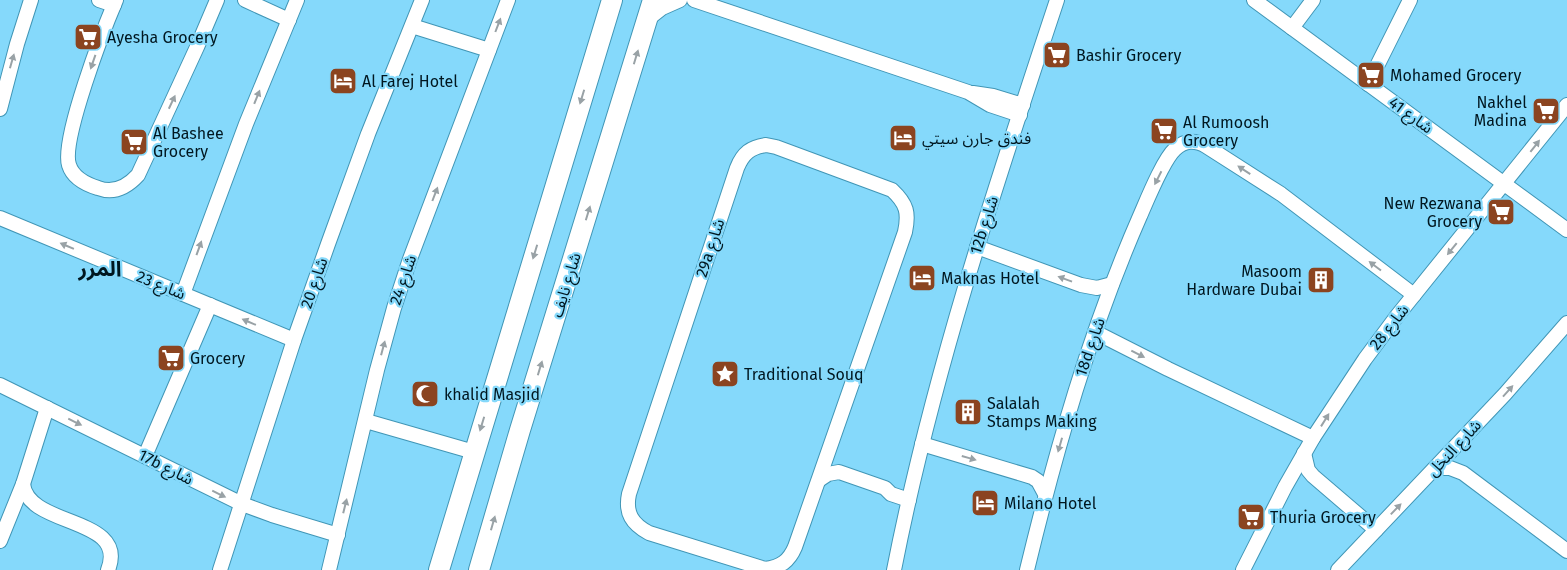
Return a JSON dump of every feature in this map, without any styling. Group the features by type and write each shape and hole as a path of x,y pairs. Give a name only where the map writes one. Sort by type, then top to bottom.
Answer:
{"main road":[{"path":"439,570 612,0"},
{"name":"شارع نايف","path":"481,568 520,430 654,0"}],"street":[{"path":"0,108 15,52 32,0"},
{"path":"99,0 115,2 84,87 67,156 73,173 85,183 104,190 123,188 138,175 198,47 217,0"},
{"path":"245,0 289,20"},
{"path":"183,294 236,150 297,0"},
{"name":"شارع 20","path":"220,570 294,340 346,194 422,0"},
{"name":"شارع 24","path":"329,570 383,345 400,290 508,0"},
{"path":"648,19 662,8 680,0"},
{"path":"694,0 968,92 984,102 1022,110"},
{"name":"12b شارع","path":"894,570 922,444 945,358 977,248 1058,0"},
{"name":"شارع 41","path":"1254,0 1567,230"},
{"path":"1292,28 1313,0"},
{"path":"1368,84 1410,0"},
{"path":"412,26 489,50"},
{"name":"شارع 28","path":"1242,570 1304,454 1365,359 1567,105"},
{"name":"18d شارع","path":"1027,570 1074,394 1112,284 1141,213 1168,159 1180,145 1188,142 1198,142 1281,194 1414,295"},
{"name":"29a شارع","path":"756,146 776,147 881,185 892,190 901,198 906,209 907,221 905,232 828,453 791,556 775,568 755,567 648,533 633,522 628,513 629,494 737,168 741,158 756,146"},
{"name":"شارع 23","path":"0,218 294,340"},
{"path":"977,248 1081,285 1097,288 1112,284"},
{"path":"145,456 210,305"},
{"name":"شارع النخل","path":"1338,570 1505,394 1567,323"},
{"path":"1095,332 1168,369 1314,438"},
{"name":"17b شارع","path":"0,385 242,504 338,535"},
{"path":"0,541 23,484 47,408"},
{"path":"366,421 474,452"},
{"path":"922,444 1032,477 1038,481 1046,494"},
{"path":"1456,446 1456,460 1463,473"},
{"path":"828,453 839,472"},
{"path":"1304,454 1308,470 1319,482 1376,530"},
{"path":"1435,468 1450,468 1463,473 1567,551"},
{"path":"819,480 828,474 839,472 885,488 891,494 911,495"},
{"path":"1286,487 1302,482 1319,482"},
{"path":"23,484 26,496 35,505 94,533 106,541 112,554 108,570"},
{"path":"11,515 22,507 35,505"}],"place":[{"name":"Ayesha Grocery","path":"88,37"},
{"name":"Bashir Grocery","path":"1057,55"},
{"name":"Mohamed Grocery","path":"1371,75"},
{"name":"Al Farej Hotel","path":"343,81"},
{"name":"Nakhel Madina","path":"1546,111"},
{"name":"Al Rumoosh Grocery","path":"1164,131"},
{"name":"فندق جارن سيتي","path":"903,138"},
{"name":"Al Bashee Grocery","path":"134,142"},
{"name":"New Rezwana Grocery","path":"1501,212"},
{"name":"Maknas Hotel","path":"922,278"},
{"name":"Masoom Hardware Dubai","path":"1321,280"},
{"name":"Grocery","path":"171,358"},
{"name":"Traditional Souq","path":"725,374"},
{"name":"khalid Masjid","path":"425,394"},
{"name":"Salalah Stamps Making","path":"968,412"},
{"name":"Milano Hotel","path":"985,503"},
{"name":"Thuria Grocery","path":"1251,517"}],"district":[{"name":"المرر","path":"100,269"}]}
